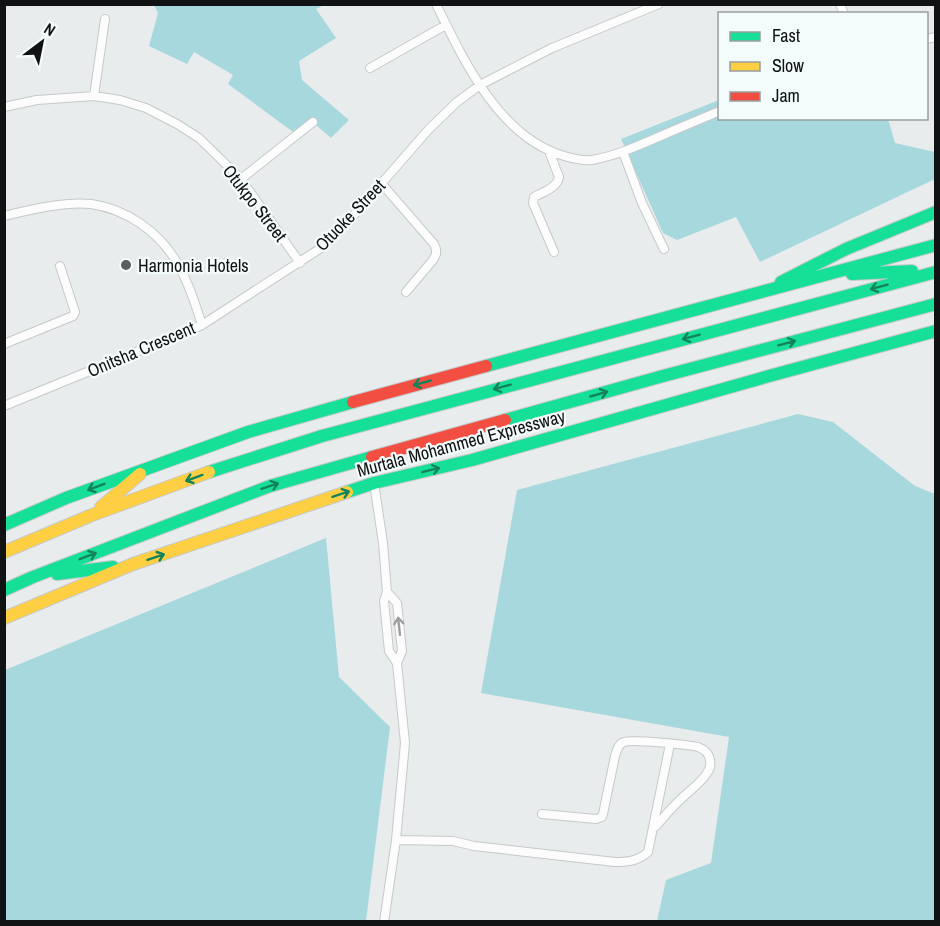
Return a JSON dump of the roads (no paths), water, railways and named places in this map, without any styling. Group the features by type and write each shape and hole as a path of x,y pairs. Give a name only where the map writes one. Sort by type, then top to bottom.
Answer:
{"main road":[{"path":"762,292 846,249 936,212"},
{"path":"4,525 66,498 248,432 936,245"},
{"path":"821,276 936,271"},
{"path":"4,552 92,515 231,464 322,436 936,271"},
{"name":"Murtala Mohammed Expressway","path":"4,590 270,486 663,376 936,304"},
{"name":"Murtala Mohammed Expressway","path":"4,618 133,564 374,483 472,460 769,375 936,331"},
{"path":"92,515 149,467"},
{"path":"33,577 133,564"}],"street":[{"path":"436,4 480,85 503,116 525,137 549,151 571,158 589,160 623,152 718,112"},
{"name":"Otuoke Street","path":"202,325 321,248 347,223 429,129 457,102 480,85 552,48 659,4"},
{"path":"94,96 105,19"},
{"path":"370,68 446,25"},
{"name":"Otukpo Street","path":"4,107 37,100 94,96 120,100 146,108 177,124 199,138 241,179 300,263"},
{"path":"241,179 313,122"},
{"path":"549,151 559,177 558,181 534,197 533,203 554,252"},
{"path":"623,152 642,203 664,249"},
{"path":"381,183 436,249 434,260 406,292"},
{"name":"Onitsha Crescent","path":"4,216 63,205 90,204 117,210 141,222 157,236 176,261 191,291 202,325 4,406"},
{"path":"4,344 73,316 75,312 60,266"},
{"path":"374,483 383,543 387,592 397,603 402,651 397,663 405,743 396,840 384,921"},
{"path":"542,814 596,819 602,817 615,756 623,742 632,740 698,747 704,750 709,755 710,768 706,775 680,799 654,829"},
{"path":"396,840 453,842 615,862 636,860 648,852 670,744"}],"place":[{"name":"Harmonia Hotels","path":"126,265"}]}
